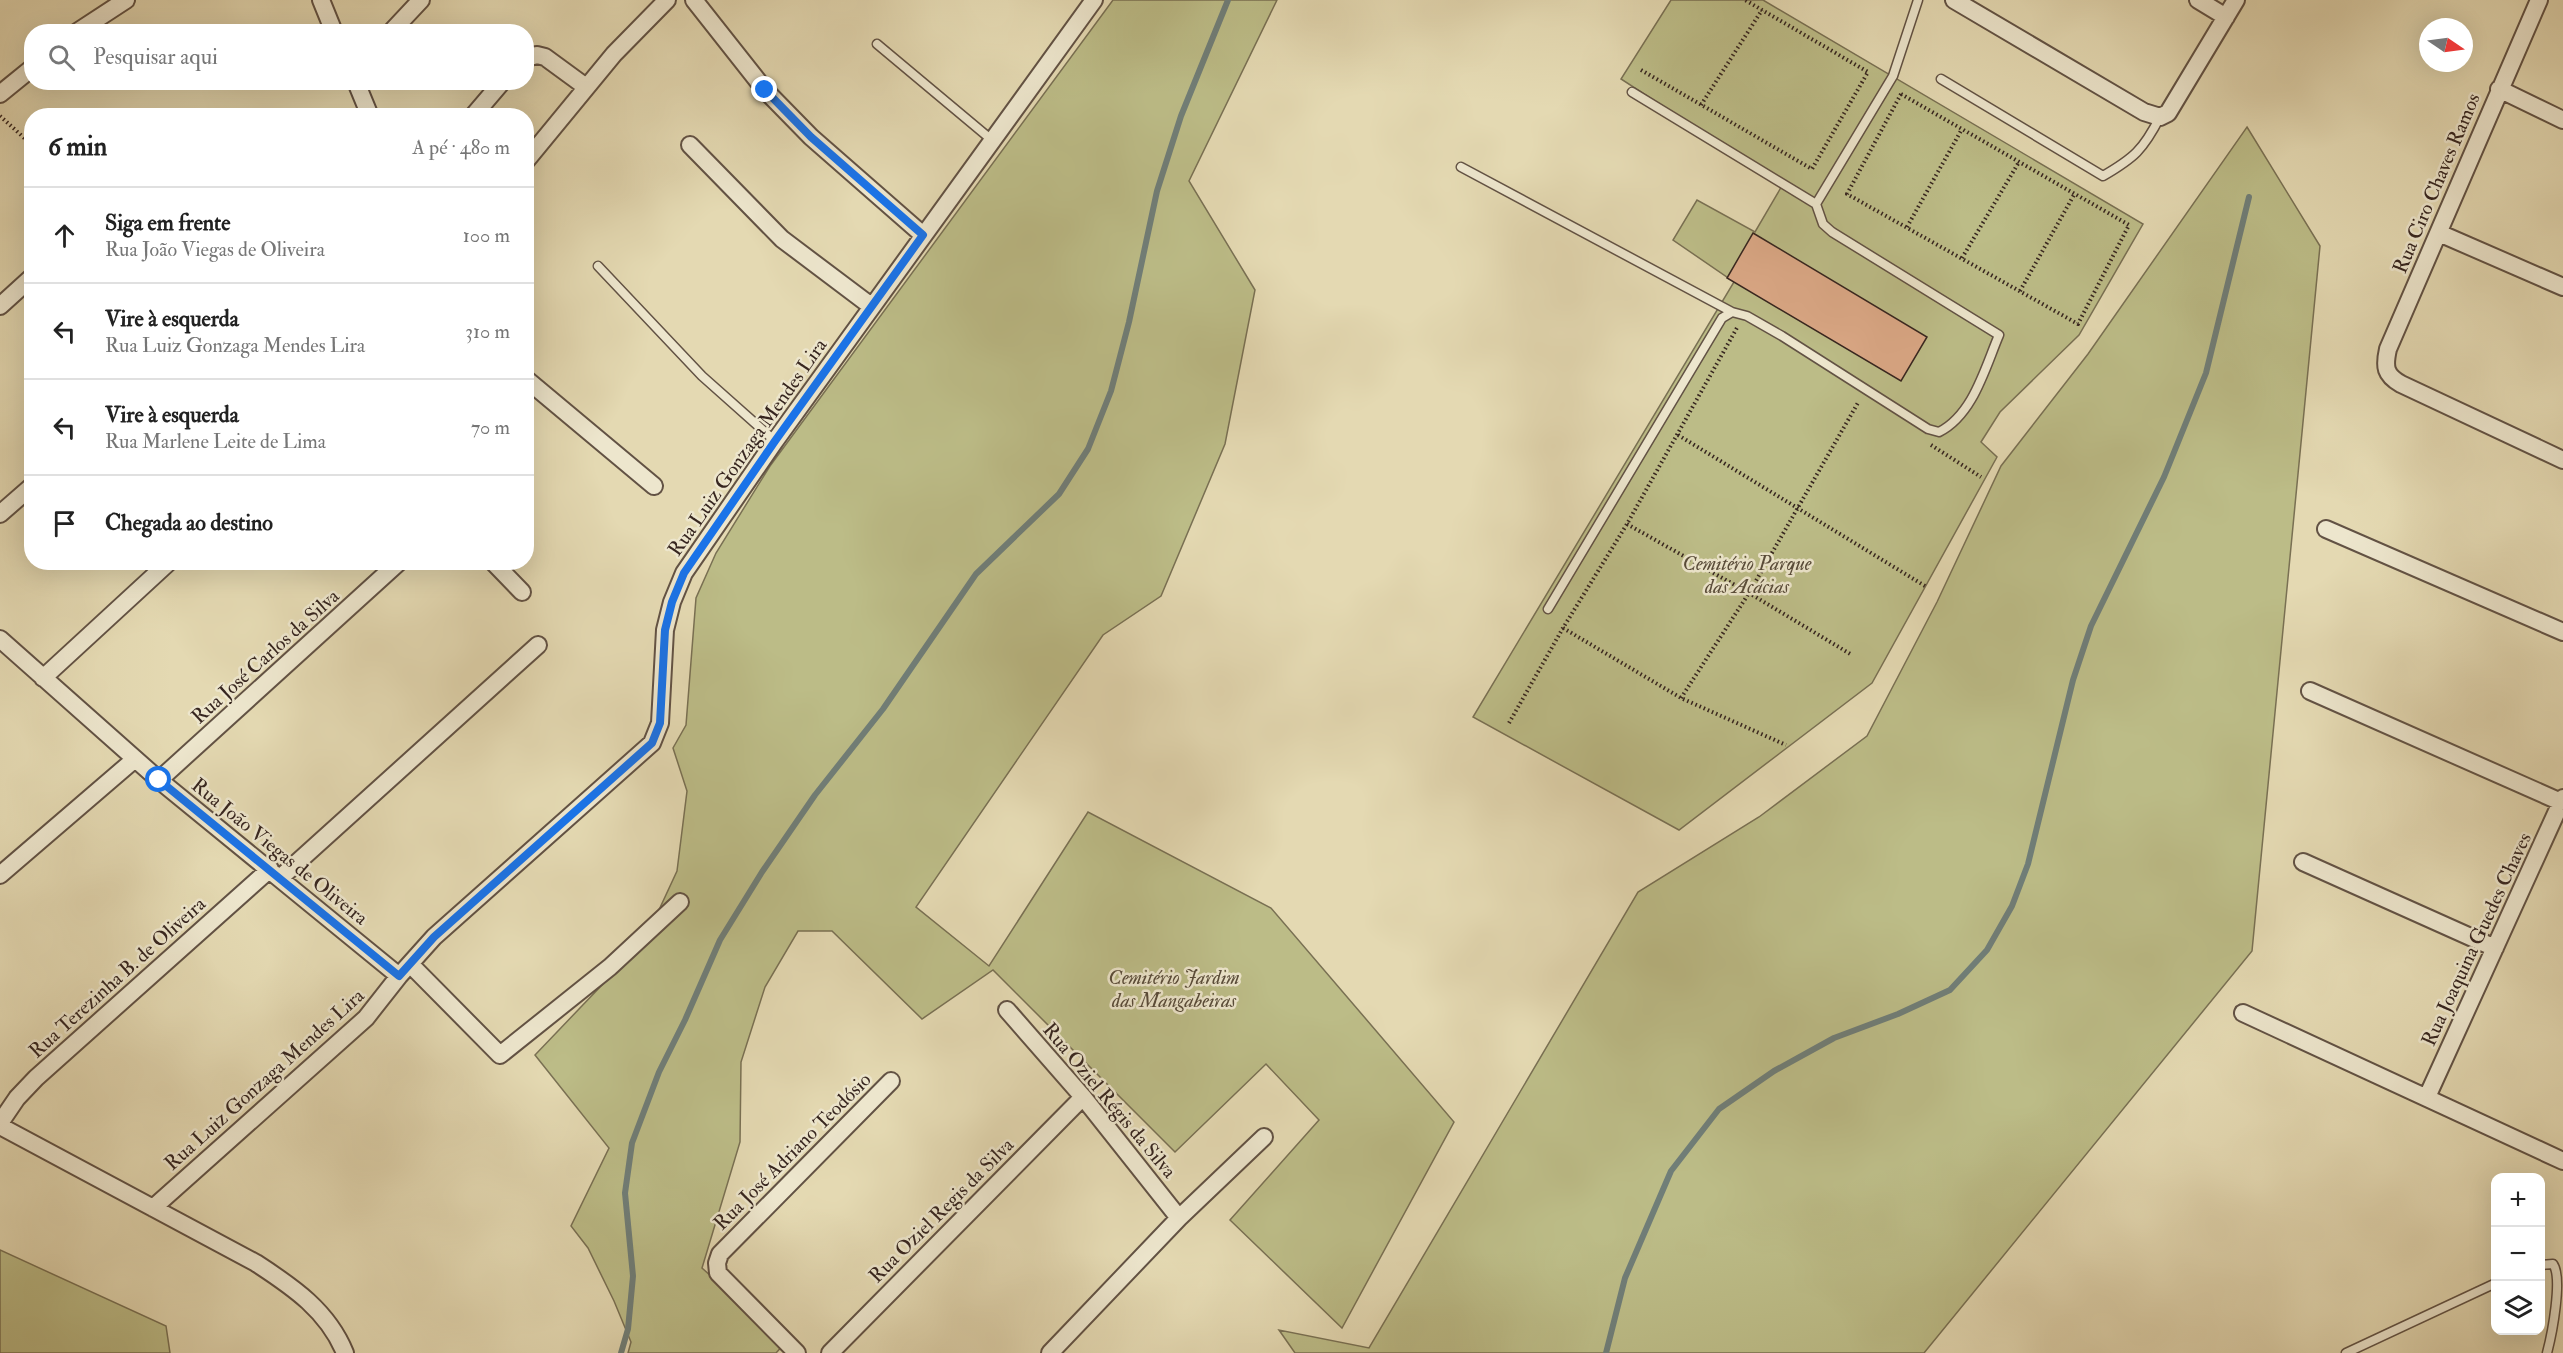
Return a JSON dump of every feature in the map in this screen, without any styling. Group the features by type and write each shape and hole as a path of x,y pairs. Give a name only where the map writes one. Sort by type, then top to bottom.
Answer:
{"street":[{"path":"89,24 126,0"},
{"path":"321,0 331,24"},
{"path":"398,24 421,0"},
{"path":"534,151 586,87 667,0"},
{"path":"693,0 765,90 811,137 923,235"},
{"name":"Rua Luiz Gonzaga Mendes Lira","path":"153,1208 366,1018 434,937 652,743 660,723 665,630 672,602 684,573 871,306 1094,0"},
{"path":"1954,0 2152,115 2168,113 2236,0"},
{"path":"2198,0 2226,17"},
{"name":"Rua Ciro Chaves Ramos","path":"2539,0 2388,349 2386,371 2391,378 2563,460"},
{"path":"534,57 553,61 586,87"},
{"path":"0,94 24,74"},
{"path":"2499,89 2563,120"},
{"path":"359,90 367,108"},
{"path":"480,108 495,90"},
{"path":"690,145 782,240 871,306"},
{"path":"2439,233 2563,287"},
{"path":"0,306 24,284"},
{"path":"534,386 654,486"},
{"path":"0,514 24,493"},
{"path":"2326,529 2563,632"},
{"path":"43,678 160,570"},
{"name":"Rua José Carlos da Silva","path":"159,780 390,570"},
{"path":"501,570 522,592"},
{"name":"Rua João Viegas de Oliveira","path":"0,639 159,780 275,874 404,970 500,1055 610,967 680,902"},
{"name":"Rua Terezinha B. de Oliveira","path":"0,1124 17,1098 36,1078 538,645"},
{"path":"2310,691 2562,800"},
{"path":"0,875 135,759"},
{"name":"Rua Joaquina Guedes Chaves","path":"2427,1097 2494,948 2558,823 2562,800"},
{"path":"2302,862 2494,948"},
{"name":"Rua Oziel Régis da Silva","path":"1007,1010 1083,1096 1179,1218"},
{"path":"2243,1013 2563,1161"},
{"name":"Rua José Adriano Teodósio","path":"794,1352 718,1273 717,1263 720,1254 891,1082"},
{"name":"Rua Oziel Regis da Silva","path":"830,1353 1083,1096"},
{"path":"0,1124 256,1263 292,1286 320,1311 340,1339 345,1353"},
{"path":"1050,1353 1179,1218 1264,1137"}],"lane":[{"path":"1816,204 1893,76 1918,0"},
{"path":"877,44 993,141"},
{"path":"1941,79 2103,176 2131,159 2147,141 2152,115"},
{"path":"1461,167 1732,312 1747,316 1928,429 1939,432 1950,426 1973,397 1999,335 1832,232 1823,224 1816,204 1632,92"},
{"path":"597,266 702,376 775,441"},
{"path":"1548,609 1722,318 1732,312"},
{"path":"2545,1265 2553,1264 2558,1270 2559,1284 2547,1353"},
{"path":"2346,1353 2491,1285"}],"path":[{"path":"1641,70 1812,169 1868,72 1745,0"},
{"path":"1701,105 1762,10"},
{"path":"1901,94 2019,162 2129,225 2078,324 1847,194 1901,94"},
{"path":"0,116 24,138"},
{"path":"1907,227 1962,129"},
{"path":"1962,258 2019,162"},
{"path":"2020,291 2075,193"},
{"path":"1509,723 1563,628 1628,524 1738,326"},
{"path":"1681,698 1749,592 1859,400 1869,406"},
{"path":"1678,435 1925,586"},
{"path":"1930,445 1981,477"},
{"path":"1628,524 1749,592 1852,655"},
{"path":"1563,628 1681,698 1785,745"}],"green space":[{"name":"Cemitério Jardim das Mangabeiras","path":"1113,0 1277,0 1189,181 1255,290 1225,444 1161,596 1103,635 916,907 989,966 1088,812 1271,908 1454,1122 1342,1328 1230,1220 1319,1120 1266,1064 1175,1152 993,970 922,1019 832,931 798,931 765,987 741,1062 740,1142 702,1268 785,1343 776,1353 628,1353 631,1342 614,1301 588,1248 571,1226 609,1148 535,1055 645,940 677,871 687,791 673,748 686,725 696,598 716,553 770,466"},
{"name":"Cemitério Parque das Acácias","path":"1671,0 1763,0 2143,224 2079,335 2000,412 1981,442 1997,457 1872,683 1679,830 1473,717 1734,282 1673,240 1697,200 1755,232 1783,184 1621,79"},
{"path":"2247,127 2320,246 2252,951 1924,1353 1295,1353 1279,1330 1369,1348 1638,892 1759,817 1867,736 1937,602 2001,466 2088,354"},
{"path":"0,1250 166,1326 170,1353 0,1353"}],"building":[{"path":"1753,233 1927,337 1901,381 1727,278"}],"waterway":[{"path":"621,1353 628,1329 633,1276 625,1193 632,1143 659,1072 720,940 762,872 815,795 883,709 976,574 1059,494 1088,449 1111,391 1129,322 1157,191 1181,116 1228,0"},
{"path":"1606,1353 1625,1278 1671,1171 1719,1109 1774,1071 1834,1038 1898,1014 1950,990 1987,950 2012,906 2028,864 2073,680 2091,626 2164,477 2206,373 2249,197"}],"route":[{"path":"159,780 399,976 434,937 652,743 660,723 665,630 672,602 684,573 775,441 923,235 811,137 765,90"}]}
